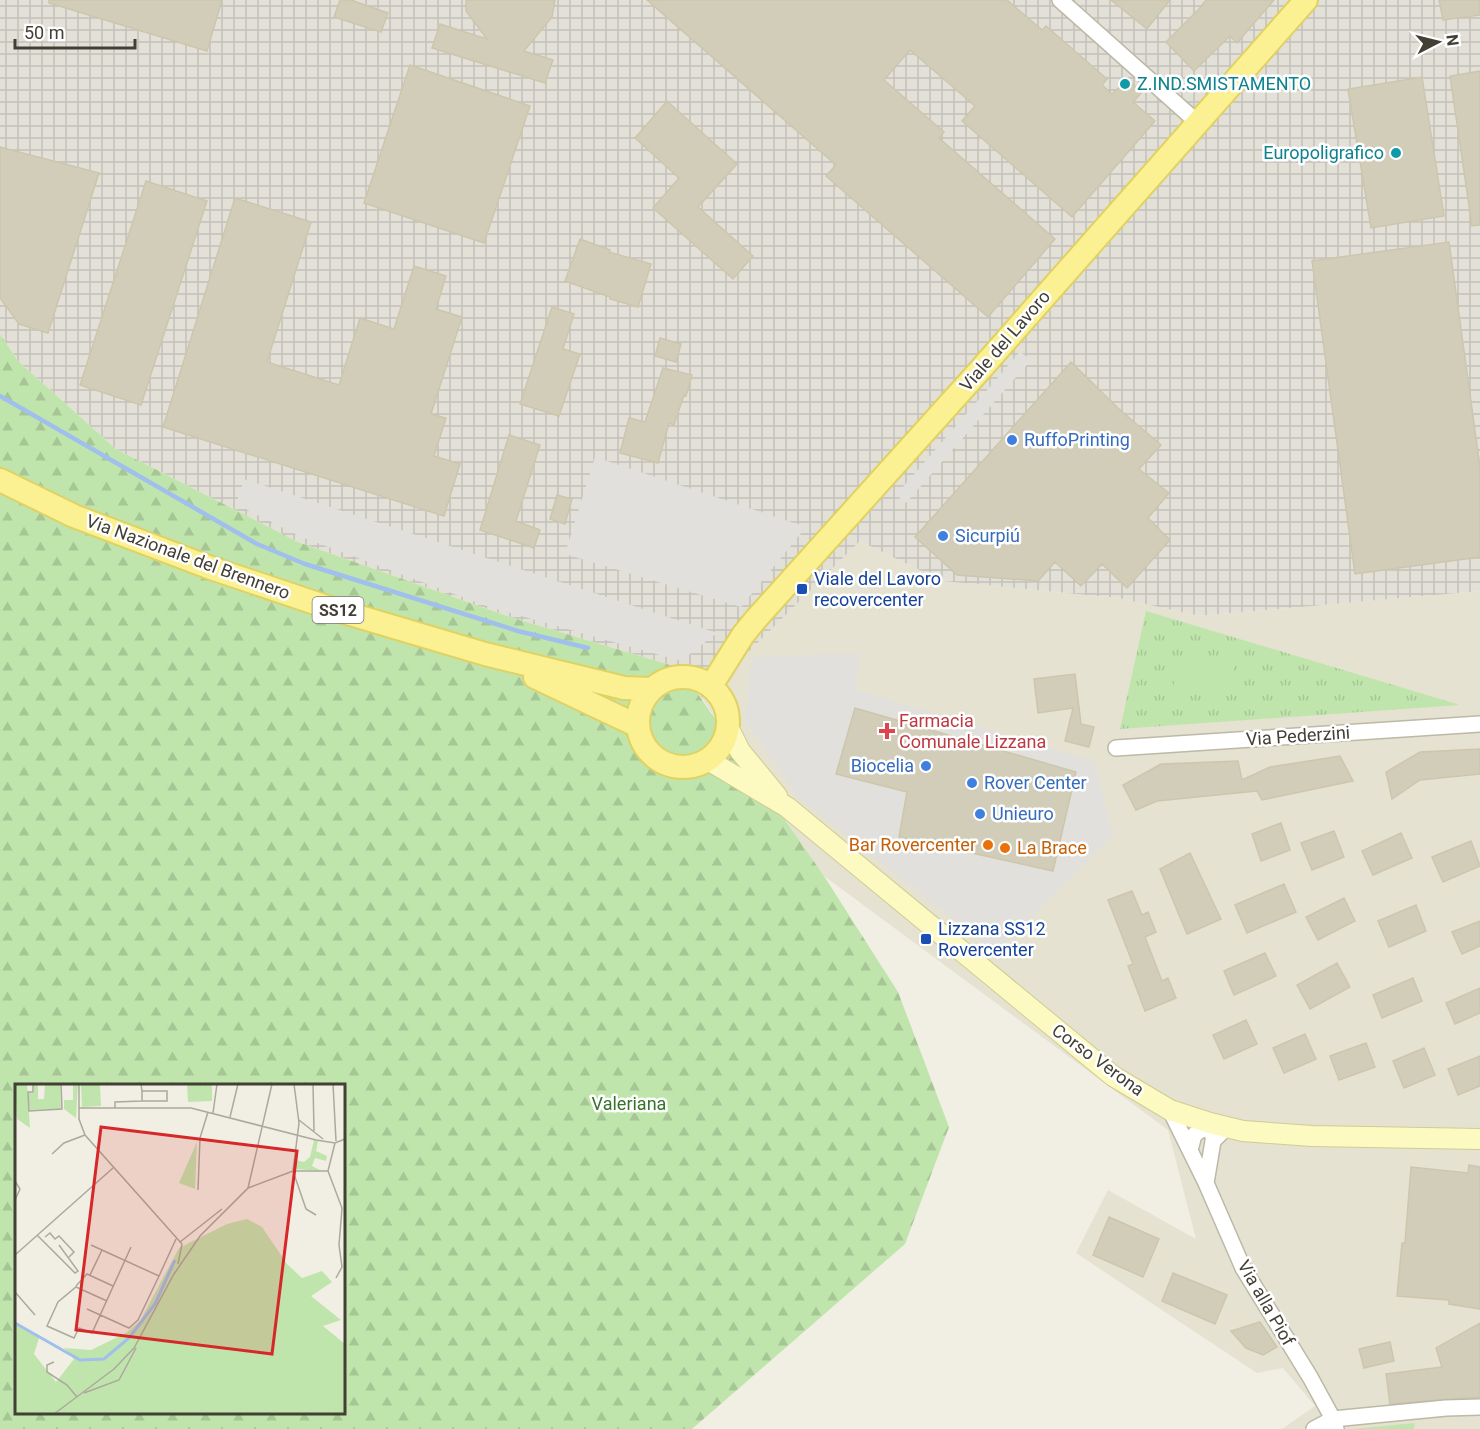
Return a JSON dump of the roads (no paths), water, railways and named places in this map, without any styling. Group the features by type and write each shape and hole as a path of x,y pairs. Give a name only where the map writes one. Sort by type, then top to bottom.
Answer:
{"main road":[{"name":"Viale del Lavoro","path":"711,686 743,635 756,619 980,370 1306,0"},
{"name":"Via Nazionale del Brennero","path":"0,480 74,516 211,568 330,608 485,654 624,688 651,689"},
{"name":"Via Nazionale del Brennero","path":"485,654 638,726"},
{"name":"SS12","path":"651,689 665,680 681,676 697,678 711,686"},
{"path":"711,686 721,698 727,711 728,726 740,751 786,807"},
{"path":"651,689 641,706 638,726 642,741 651,754 663,763 678,767 694,766 708,760 721,746 728,726"},
{"path":"708,760 786,807"},
{"name":"Corso Verona","path":"786,807 1113,1076 1170,1110 1216,1131 1312,1136 1480,1139"}],"street":[{"path":"1060,0 1197,122"},
{"name":"Via Pederzini","path":"1116,748 1480,724"},
{"name":"Via alla Piof","path":"1170,1110 1206,1183 1243,1268 1334,1424"},
{"path":"1190,1150 1194,1136 1216,1131 1206,1183"},
{"path":"1314,1429 1446,1408 1480,1407"}],"waterway":[{"path":"0,396 257,544 305,564 518,631 588,648"}],"place":[{"name":"Z.IND.SMISTAMENTO","path":"1125,84"},
{"name":"Europoligrafico","path":"1396,153"},
{"name":"RuffoPrinting","path":"1012,440"},
{"name":"Sicurpiú","path":"943,536"},
{"name":"Viale del Lavoro recovercenter","path":"802,589"},
{"name":"Farmacia Comunale Lizzana","path":"887,731"},
{"name":"Biocelia","path":"926,766"},
{"name":"Rover Center","path":"972,783"},
{"name":"Unieuro","path":"980,814"},
{"name":"Bar Rovercenter","path":"988,845"},
{"name":"La Brace","path":"1005,848"},
{"name":"Lizzana SS12 Rovercenter","path":"926,939"}],"park label":[{"name":"Valeriana","path":"629,1104"}]}
